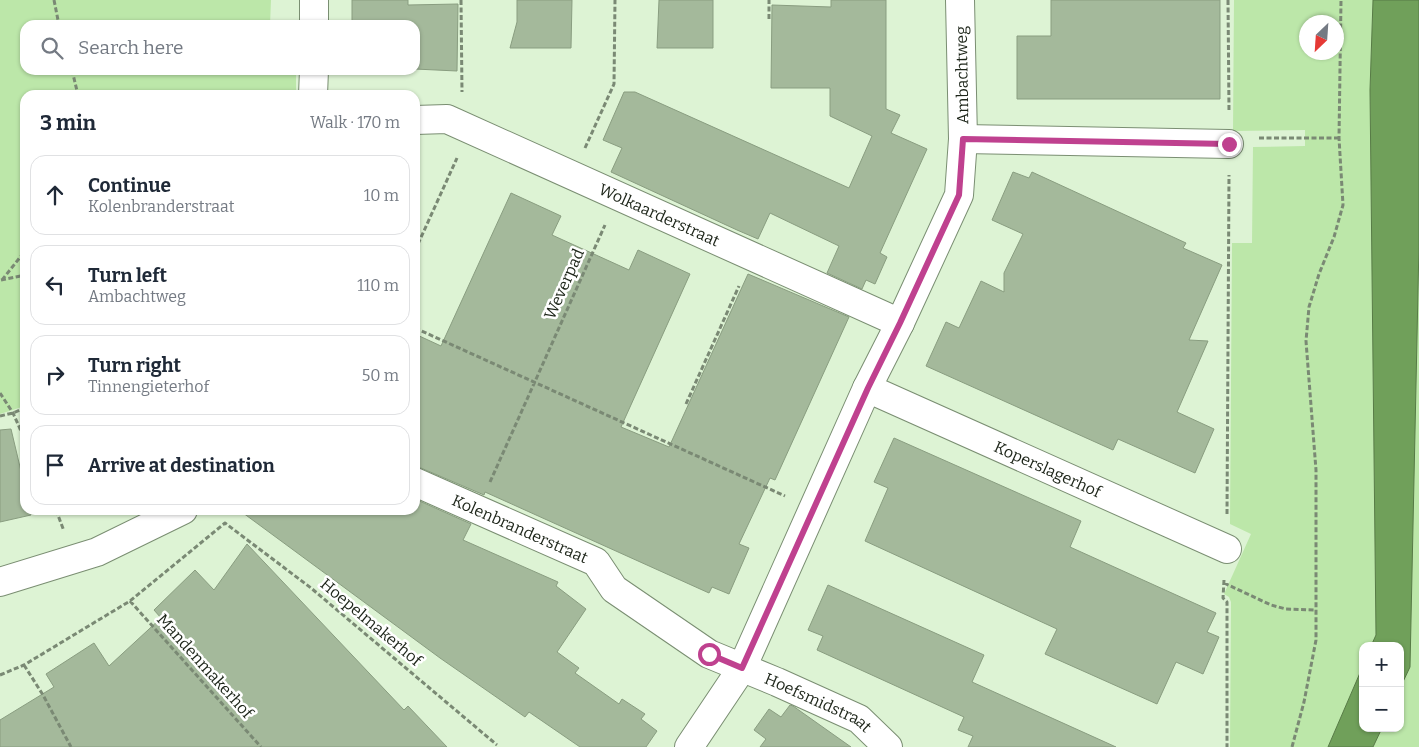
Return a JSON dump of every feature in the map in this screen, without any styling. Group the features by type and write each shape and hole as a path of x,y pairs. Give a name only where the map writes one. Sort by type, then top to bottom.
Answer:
{"street":[{"path":"314,0 314,20"},
{"name":"Ambachtweg","path":"690,747 742,668 868,388 959,195 963,139 960,0"},
{"path":"313,90 314,75"},
{"name":"Wolkaarderstraat","path":"420,120 447,119 900,323"},
{"path":"963,139 1229,144"},
{"name":"Koperslagerhof","path":"868,388 1227,548"},
{"name":"Kolenbranderstraat","path":"420,484 596,562 614,589 709,654 742,668"},
{"path":"0,582 97,552 173,515"},
{"name":"Hoefsmidstraat","path":"742,668 778,682 859,719 888,747"}],"path":[{"path":"54,0 58,20"},
{"path":"420,239 466,128 462,0"},
{"path":"573,176 614,84 615,0"},
{"path":"769,0 769,19"},
{"path":"1227,747 1227,602 1223,598 1227,548 1228,0"},
{"path":"1292,747 1304,702 1316,640 1316,470 1306,341 1309,307 1319,274 1334,237 1343,204 1339,138 1341,0"},
{"path":"73,75 77,90"},
{"path":"1229,144 1252,138 1339,138"},
{"name":"Weverpad","path":"478,510 534,381 618,197"},
{"path":"1,280 20,257"},
{"path":"686,404 752,257"},
{"path":"1,280 20,276"},
{"path":"420,330 813,508"},
{"path":"0,393 13,413 20,429"},
{"path":"0,416 20,410"},
{"name":"Hoepelmakerhof","path":"130,601 225,523 311,588 496,746"},
{"path":"1224,583 1271,605 1316,610"},
{"path":"0,675 24,665 130,601"},
{"name":"Mandenmakerhof","path":"130,601 261,747"},
{"path":"24,665 43,695 71,747"}],"shaded area":[{"path":"0,0 271,0 270,20 20,20 20,75 296,75 296,90 20,90 20,408 0,414"},
{"path":"1234,0 1373,0 1370,90 1376,635 1373,642 1359,642 1359,675 1328,747 1230,747 1231,602 1229,597 1224,594 1251,534 1230,524 1232,243 1252,243 1253,147 1305,146 1305,130 1233,131"},
{"path":"1373,0 1419,0 1419,244 1410,667 1404,680 1404,642 1373,642 1376,635 1370,90"},
{"path":"1419,148 1419,747 1373,747 1380,732 1404,732 1404,642 1401,642"},
{"path":"1359,675 1359,732 1380,732 1373,747 1328,747"}],"building":[{"path":"352,0 408,0 408,5 458,4 457,71 420,69 420,20 352,20"},
{"path":"517,0 572,0 571,48 510,48 517,22"},
{"path":"659,0 713,0 713,48 657,48"},
{"path":"831,0 886,0 886,109 900,115 891,133 927,149 880,253 887,257 875,284 866,280 862,289 827,273 839,246 770,213 758,239 737,230 611,172 622,148 603,140 624,92 635,92 849,188 872,136 830,116 830,88 771,88 772,5 831,7"},
{"path":"1051,0 1220,0 1220,99 1017,99 1017,36 1051,36"},
{"path":"1013,172 1029,178 1032,172 1186,243 1183,248 1222,265 1189,340 1208,341 1177,412 1214,429 1195,473 1118,439 1113,450 926,366 946,322 959,328 981,281 1004,292 1004,273 1023,234 992,220"},
{"path":"511,193 561,216 552,235 629,270 638,250 690,274 621,427 669,447 748,274 849,317 775,480 770,478 739,544 749,548 729,594 712,587 709,593 485,492 484,495 420,468 420,336 441,346"},
{"path":"11,429 20,467 20,515 31,515 0,522 0,430"},
{"path":"894,438 1081,521 1070,547 1216,613 1207,632 1219,637 1203,674 1176,662 1157,704 1045,654 1057,629 865,541 888,488 874,482"},
{"path":"420,501 471,524 463,540 558,582 556,586 586,609 557,652 579,668 575,673 619,704 622,699 645,714 641,719 657,731 646,747 580,747 529,712 525,717 440,658 246,515 420,515"},
{"path":"247,544 404,710 408,706 447,747 0,747 0,720 54,687 46,674 94,643 109,666 161,618 154,610 195,570 214,590"},
{"path":"828,585 984,655 972,682 1116,747 968,747 973,736 958,730 964,717 817,650 823,636 808,630"},
{"path":"790,705 851,747 760,747 766,739 754,730 769,709 781,717"}],"route":[{"path":"709,654 742,668 868,388 959,195 963,139 1229,144"}]}
